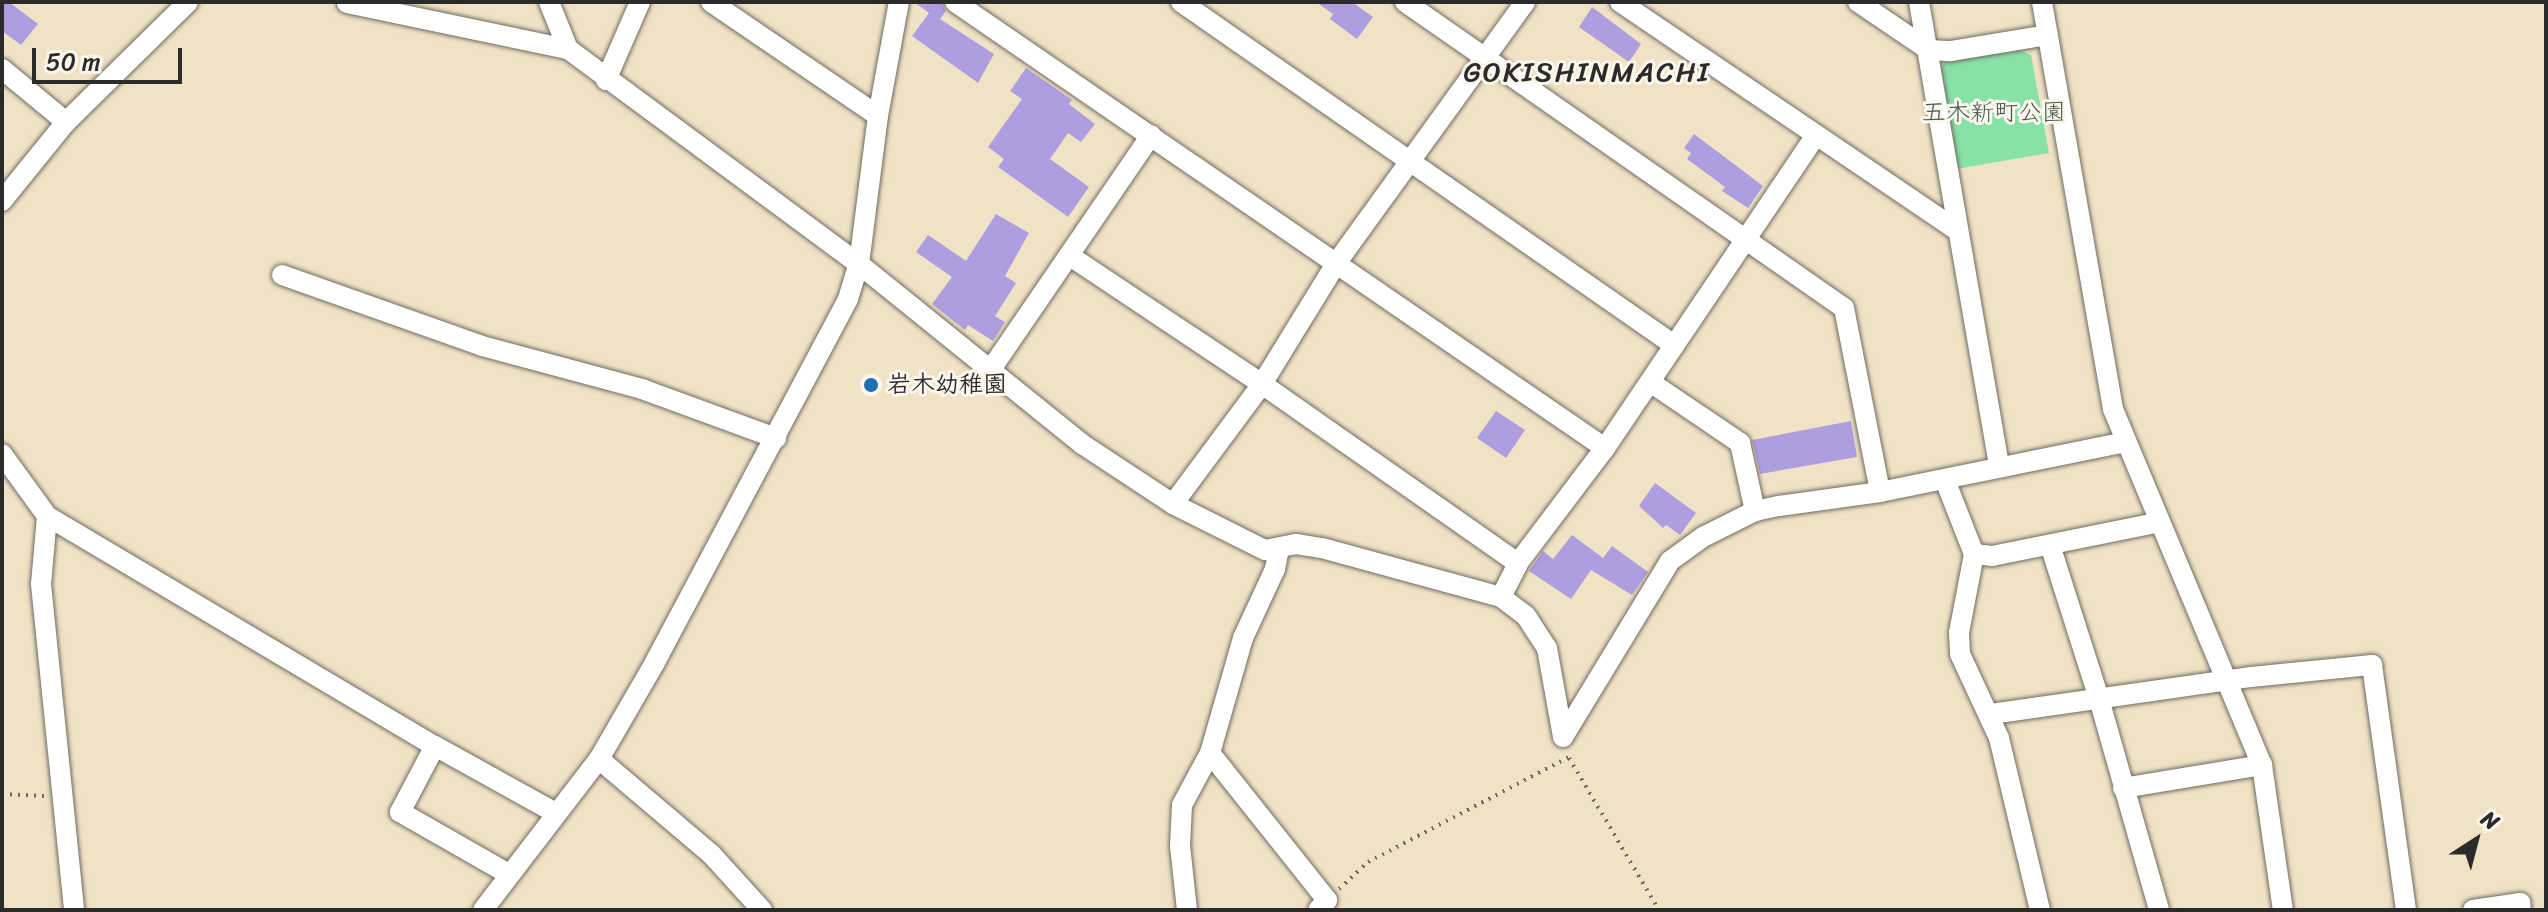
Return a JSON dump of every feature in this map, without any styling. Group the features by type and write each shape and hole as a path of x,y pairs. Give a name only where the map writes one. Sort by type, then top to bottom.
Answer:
{"street":[{"path":"2,201 66,122 188,2"},
{"path":"549,2 568,49"},
{"path":"606,80 640,2"},
{"path":"711,2 878,116"},
{"path":"483,910 507,873 599,759 776,438 848,299 859,264 878,116 899,2"},
{"path":"955,2 1605,448"},
{"path":"1181,2 1674,345"},
{"path":"1405,2 1844,308 1880,492"},
{"path":"1173,504 1262,384 1337,262 1413,161 1525,2"},
{"path":"1620,2 1957,230"},
{"path":"1858,2 1929,50 1951,51 2048,35"},
{"path":"1919,2 1999,465"},
{"path":"2042,2 2113,409 2262,765 2283,910"},
{"path":"347,3 568,49 859,264 1082,444 1173,504 1265,550 1296,544 1322,548 1501,597 1526,616 1547,648 1563,737"},
{"path":"2,69 66,122"},
{"path":"989,372 1151,135"},
{"path":"1501,597 1518,563 1605,448 1816,135"},
{"path":"1070,256 1262,384 1518,563"},
{"path":"282,275 482,346 642,389 776,438"},
{"path":"1650,382 1740,443 1755,511"},
{"path":"1563,737 1670,561 1685,548 1755,511 1945,480 1999,465 2125,442"},
{"path":"2,454 47,516 435,746 556,813"},
{"path":"1945,480 1974,554 1959,633 1960,654 1969,677 1991,714 2040,910"},
{"path":"47,516 41,584 74,910"},
{"path":"1974,554 1992,556 2160,522"},
{"path":"2050,545 2099,699 2159,910"},
{"path":"1187,910 1180,846 1182,805 1210,753 1243,638 1275,569 1279,549"},
{"path":"1991,714 2228,680 2372,665 2406,910"},
{"path":"435,746 400,812 507,873"},
{"path":"1210,753 1322,905"},
{"path":"599,759 711,854 762,910"},
{"path":"2123,788 2262,765"},
{"path":"2473,910 2520,903 2521,910"}],"path":[{"path":"1563,737 1569,757 1659,910"},
{"path":"1322,905 1368,862 1569,757"},
{"path":"2,794 63,797"}],"green space":[{"name":"五木新町公園","path":"2018,49 2031,55 2049,153 1956,169 1939,72 1945,61"}],"building":[{"path":"2,2 9,2 38,24 21,45 2,31"},
{"path":"914,2 942,2 946,11 940,19 994,54 978,83 912,36 929,13"},
{"path":"1316,2 1352,2 1373,17 1357,39 1330,19 1333,14"},
{"path":"1592,7 1641,44 1629,62 1579,27"},
{"path":"1026,68 1072,100 1069,104 1095,124 1081,142 1068,133 1050,159 1089,187 1068,217 998,167 1004,159 988,147 1022,99 1010,91"},
{"path":"1694,134 1763,186 1748,208 1722,191 1725,187 1687,159 1691,153 1684,148"},
{"path":"996,214 1029,233 1005,276 1016,283 995,316 1005,322 993,341 968,325 965,330 932,304 952,277 916,252 928,235 966,261"},
{"path":"1496,411 1525,430 1506,458 1477,438"},
{"path":"1851,421 1857,457 1760,474 1752,440"},
{"path":"1655,483 1696,513 1680,535 1666,525 1663,528 1639,506"},
{"path":"1572,535 1603,558 1612,546 1648,572 1632,595 1591,570 1571,599 1529,571 1543,551 1553,559"}],"place":[{"name":"岩木幼稚園","path":"871,385"}],"district":[{"name":"GOKISHINMACHI","path":"1587,72"}]}
